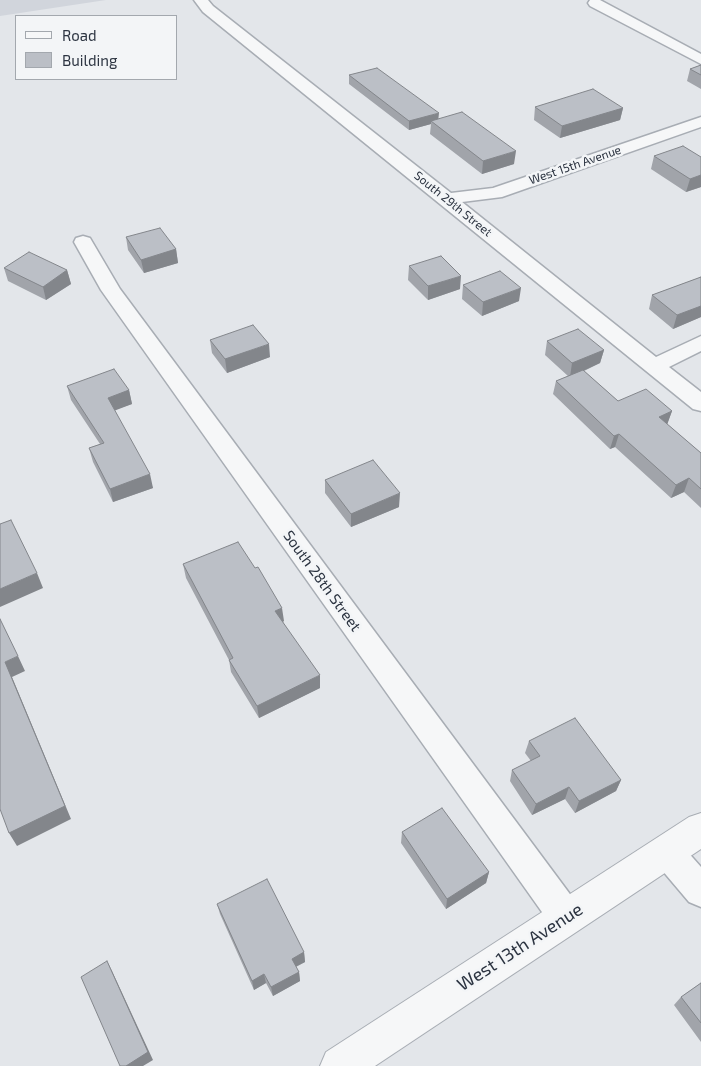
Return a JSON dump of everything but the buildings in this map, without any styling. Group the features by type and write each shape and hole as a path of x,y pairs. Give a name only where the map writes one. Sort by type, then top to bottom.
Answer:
{"street":[{"name":"South 29th Street","path":"202,2 701,404"},
{"path":"595,3 701,60"},
{"name":"West 15th Avenue","path":"447,198 496,193 701,122"},
{"name":"South 28th Street","path":"83,242 111,290 566,917"},
{"path":"654,366 701,343"},
{"name":"West 13th Avenue","path":"340,1066 701,829"},
{"path":"667,852 701,890"}],"shaded area":[{"path":"0,0 106,0 0,16"}]}
